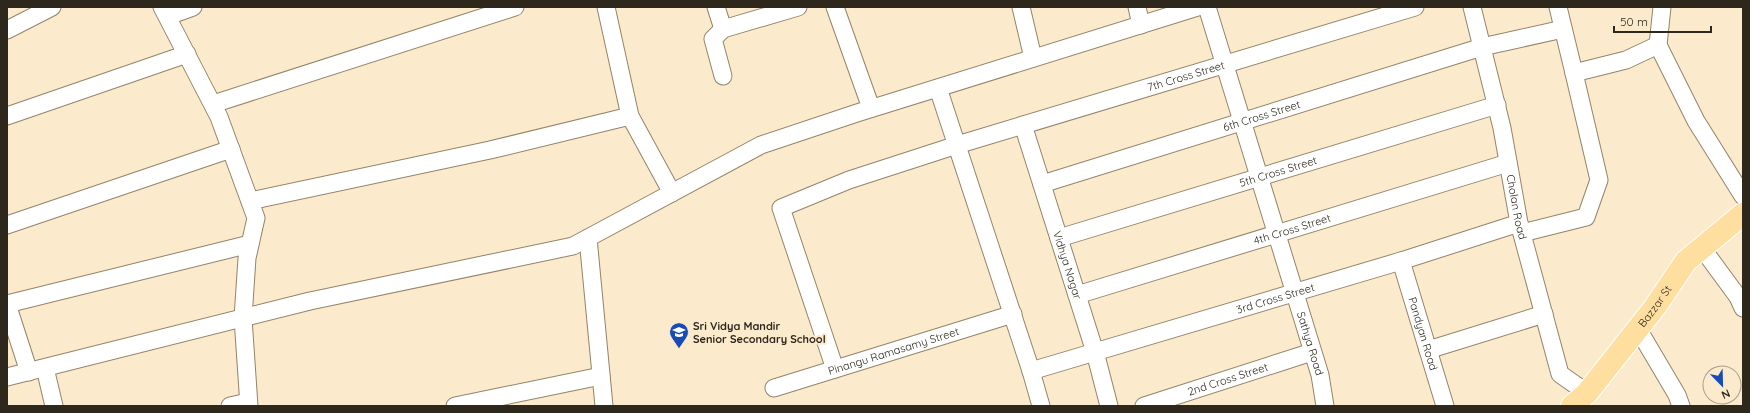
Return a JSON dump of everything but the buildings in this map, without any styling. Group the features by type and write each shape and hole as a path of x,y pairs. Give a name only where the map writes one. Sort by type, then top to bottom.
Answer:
{"main road":[{"name":"Bazzar St","path":"1579,399 1638,329 1686,261 1743,214"}],"street":[{"path":"7,30 52,7"},
{"path":"193,7 165,12 213,104 256,218 247,258 243,318 249,404 230,406"},
{"path":"213,104 515,7"},
{"path":"606,7 630,116 672,193"},
{"path":"716,7 723,29"},
{"path":"723,76 713,39 723,29 798,7"},
{"path":"835,7 871,108"},
{"path":"1021,7 1033,58"},
{"path":"1137,7 1141,25"},
{"path":"7,377 310,301 573,246 761,145 871,108 1198,7"},
{"name":"Sathya Road","path":"1207,7 1320,375 1325,406"},
{"name":"7th Cross Street","path":"835,369 781,208 849,180 957,145 1225,66 1415,7"},
{"name":"Cholan Road","path":"1472,7 1496,105 1520,228 1560,374 1579,399"},
{"path":"1558,7 1574,73 1626,60 1658,45"},
{"path":"1662,7 1658,45 1696,121 1743,196"},
{"name":"6th Cross Street","path":"1042,184 1482,47 1563,29"},
{"path":"7,116 187,54"},
{"name":"3rd Cross Street","path":"1031,371 1402,261 1520,228 1586,217 1599,180 1574,73"},
{"path":"938,88 1013,314 1041,406"},
{"name":"5th Cross Street","path":"1059,238 1496,105"},
{"path":"250,201 490,150 630,116"},
{"name":"Vidhya Nagar","path":"1023,125 1095,352 1109,406"},
{"path":"7,224 231,149"},
{"name":"4th Cross Street","path":"1077,295 1508,163"},
{"path":"588,238 604,406"},
{"path":"54,406 7,304 250,244"},
{"path":"1702,248 1738,297 1743,308"},
{"name":"Pandyan Road","path":"1402,261 1445,406"},
{"name":"Pinangu Ramasamy Street","path":"774,388 1013,314"},
{"path":"1428,350 1544,314"},
{"path":"1638,329 1677,395 1681,406"},
{"name":"2nd Cross Street","path":"1144,406 1312,352"},
{"path":"455,406 601,376"}],"place":[{"name":"Sri Vidya Mandir Senior Secondary School","path":"679,349"}]}
